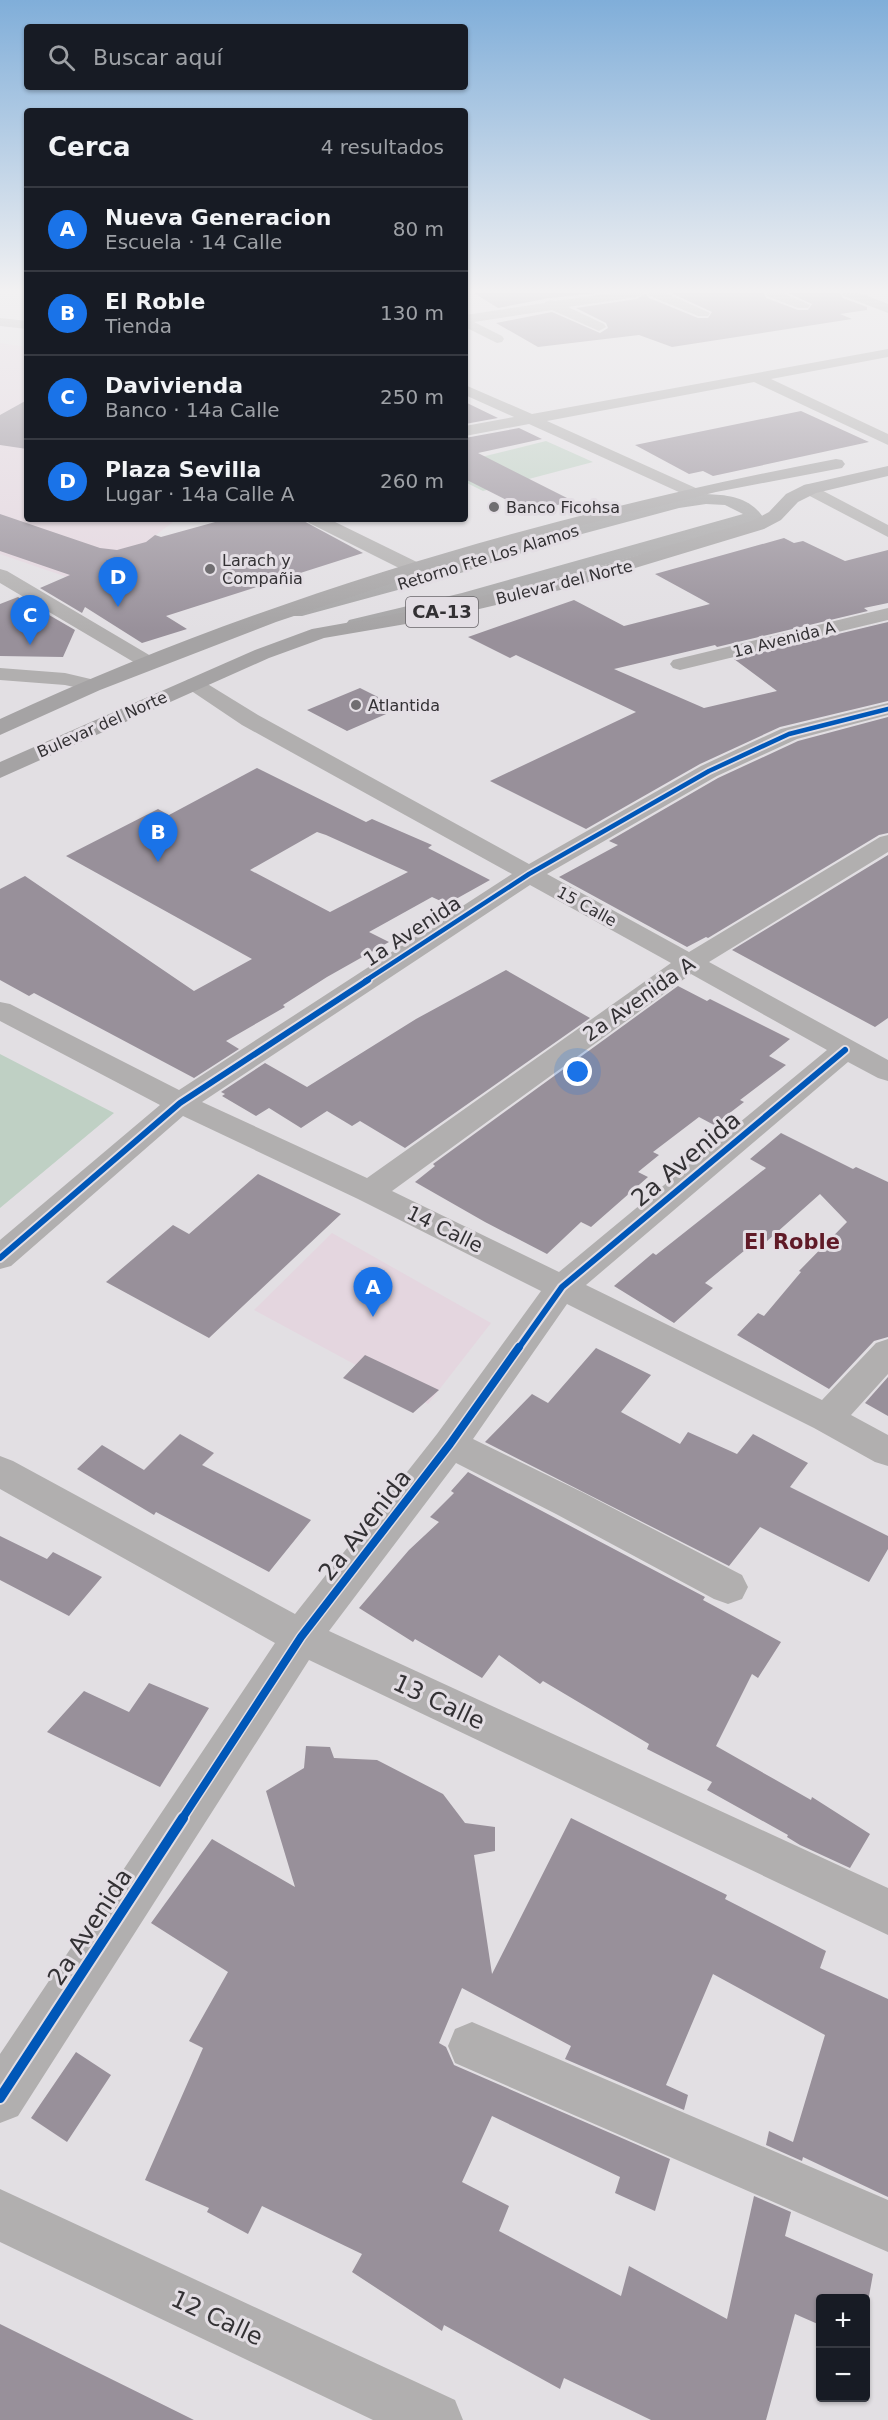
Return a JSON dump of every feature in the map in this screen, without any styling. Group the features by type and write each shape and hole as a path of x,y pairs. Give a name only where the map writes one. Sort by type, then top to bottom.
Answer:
{"highway":[{"name":"Bulevar del Norte","path":"0,728 92,685 149,663 269,618 416,569 564,524 692,493 888,454"},
{"name":"Bulevar del Norte","path":"0,771 194,684 319,633 441,612 570,582 630,565 758,525 775,516 792,498 810,489 888,471"}],"main road":[{"name":"Retorno Fte Los Alamos","path":"269,618 457,568 560,534 678,503 706,499 729,500 749,510 754,517 467,598 319,633"}],"street":[{"path":"503,406 692,493"},
{"path":"468,430 596,406"},
{"path":"816,406 888,440"},
{"path":"810,489 888,532"},
{"path":"321,522 416,569"},
{"path":"0,575 149,663"},
{"name":"1a Avenida A","path":"680,664 888,614"},
{"path":"0,675 56,678 92,685"},
{"name":"15 Calle","path":"194,684 250,720 888,1072"},
{"name":"1a Avenida","path":"0,1258 180,1103 529,874 719,766 789,734 888,708"},
{"name":"2a Avenida A","path":"369,1192 689,963 888,842"},
{"name":"14 Calle","path":"0,1010 180,1103 369,1192 827,1418 888,1452"},
{"name":"2a Avenida","path":"0,2098 301,1637 450,1444 562,1287 845,1050"},
{"path":"827,1418 888,1352"},
{"path":"450,1444 569,1503 728,1587"},
{"name":"13 Calle","path":"0,1471 301,1637 888,1912"},
{"path":"472,2046 888,2226"},
{"name":"12 Calle","path":"0,2215 435,2420"}],"shaded area":[{"path":"0,406 24,406 24,522 173,522 90,585 0,554"},
{"path":"332,1233 491,1323 428,1404 254,1310"}],"green space":[{"path":"546,441 593,462 483,491 468,484 468,460"},
{"path":"0,1054 114,1113 0,1208"}],"building":[{"path":"16,406 24,406 24,449 0,445 0,415"},
{"path":"468,406 473,406 498,418 468,423"},
{"path":"801,411 869,442 713,476 703,471 689,474 635,445"},
{"path":"519,428 542,439 478,453 573,501 530,512 468,481 468,437"},
{"name":"Larach y Compañia","path":"0,514 100,548 117,550 146,542 155,535 161,537 215,522 306,522 363,553 166,616 187,629 142,643 85,607 82,613 40,588 70,575 0,551"},
{"path":"784,538 794,543 803,541 845,561 888,550 888,603 864,608 868,611 614,669 704,708 777,691 734,659 888,622 888,701 780,727 700,764 586,829 490,781 636,712 516,655 510,658 468,637 574,600 624,626 710,604 655,574"},
{"path":"18,597 75,630 63,657 0,656 0,604"},
{"name":"Atlantida","path":"360,688 400,708 347,731 307,710"},
{"path":"888,717 888,833 879,835 708,938 687,947 559,877 618,845 609,841 718,778 798,741"},
{"path":"257,768 366,822 372,819 432,845 428,848 490,880 447,904 432,897 369,932 389,942 327,977 283,1005 285,1007 226,1041 239,1049 194,1078 34,993 29,996 0,980 0,889 25,876 194,991 252,959 66,856 158,809 169,815","holes":["317,832 408,872 330,912 250,870"]},
{"path":"888,855 888,1018 875,1027 732,950"},
{"path":"506,970 590,1018 405,1148 360,1121 352,1126 327,1111 301,1128 269,1108 256,1116 222,1096 225,1094 221,1092 265,1063 307,1087 416,1019"},
{"path":"678,986 707,1001 710,999 790,1039 769,1056 786,1065 740,1100 744,1102 714,1125 699,1117 653,1152 659,1155 638,1172 648,1177 591,1227 581,1222 547,1254 415,1182 435,1166 433,1164"},
{"path":"781,1133 853,1169 856,1167 888,1182 888,1337 874,1341 829,1389 737,1335 758,1313 764,1316 801,1272 799,1271 847,1222 820,1194 757,1250 750,1246 705,1283 713,1288 674,1323 614,1286 653,1253 656,1255 766,1168 750,1159"},
{"path":"258,1174 341,1214 209,1338 106,1282 173,1225 189,1234"},
{"path":"596,1348 651,1375 621,1412 680,1444 688,1432 737,1454 753,1434 808,1463 790,1487 888,1536 888,1549 869,1582 760,1527 729,1566 485,1442 532,1394 548,1403"},
{"path":"365,1355 439,1390 413,1413 343,1378"},
{"path":"888,1377 888,1416 865,1403"},
{"path":"180,1434 214,1453 202,1465 311,1520 269,1572 156,1512 154,1515 77,1469 102,1445 144,1470"},
{"path":"468,1472 705,1597 703,1600 781,1642 758,1678 752,1674 716,1746 811,1800 812,1797 870,1834 850,1868 800,1845 787,1837 788,1835 707,1790 712,1782 647,1749 649,1744 543,1681 540,1684 499,1655 482,1678 415,1639 413,1642 359,1608 409,1550 439,1522 430,1517 454,1493 451,1491"},
{"path":"0,1536 47,1559 53,1552 102,1577 69,1616 0,1580"},
{"path":"149,1683 209,1708 160,1787 47,1732 84,1691 129,1712"},
{"path":"306,1746 330,1747 334,1758 377,1760 443,1794 465,1823 495,1827 495,1851 474,1855 492,1974 571,1818 727,1895 725,1899 826,1951 820,1968 888,1999 888,2197 803,2157 802,2161 766,2145 769,2131 793,2142 825,2035 713,1974 666,2085 688,2095 684,2110 565,2059 571,2046 462,1988 439,2043 446,2047 454,2065 670,2159 655,2211 615,2193 620,2177 492,2116 462,2182 509,2206 499,2231 621,2296 629,2266 727,2319 754,2196 791,2212 785,2236 873,2274 869,2294 816,2294 816,2323 795,2314 766,2420 651,2420 564,2378 560,2389 444,2325 442,2331 352,2272 362,2254 262,2206 248,2234 207,2212 209,2208 145,2180 203,2048 189,2041 228,1972 151,1923 212,1839 295,1887 266,1791 304,1768"},
{"path":"76,2052 111,2075 67,2142 31,2118"},
{"path":"0,2324 194,2420 0,2420"}],"cycle path":[{"path":"0,1258 180,1103 529,874 709,771 789,734 888,709"},
{"path":"0,2098 301,1637 450,1444 562,1287 845,1050"}],"place":[{"name":"Banco Ficohsa","path":"494,507"},
{"name":"Larach y Compañia","path":"210,569"},
{"name":"Plaza Sevilla","path":"118,607"},
{"name":"Davivienda","path":"30,645"},
{"name":"Atlantida","path":"356,705"},
{"name":"El Roble","path":"158,862"},
{"name":"Nueva Generacion","path":"373,1317"}],"district":[{"name":"El Roble","path":"792,1242"}]}
